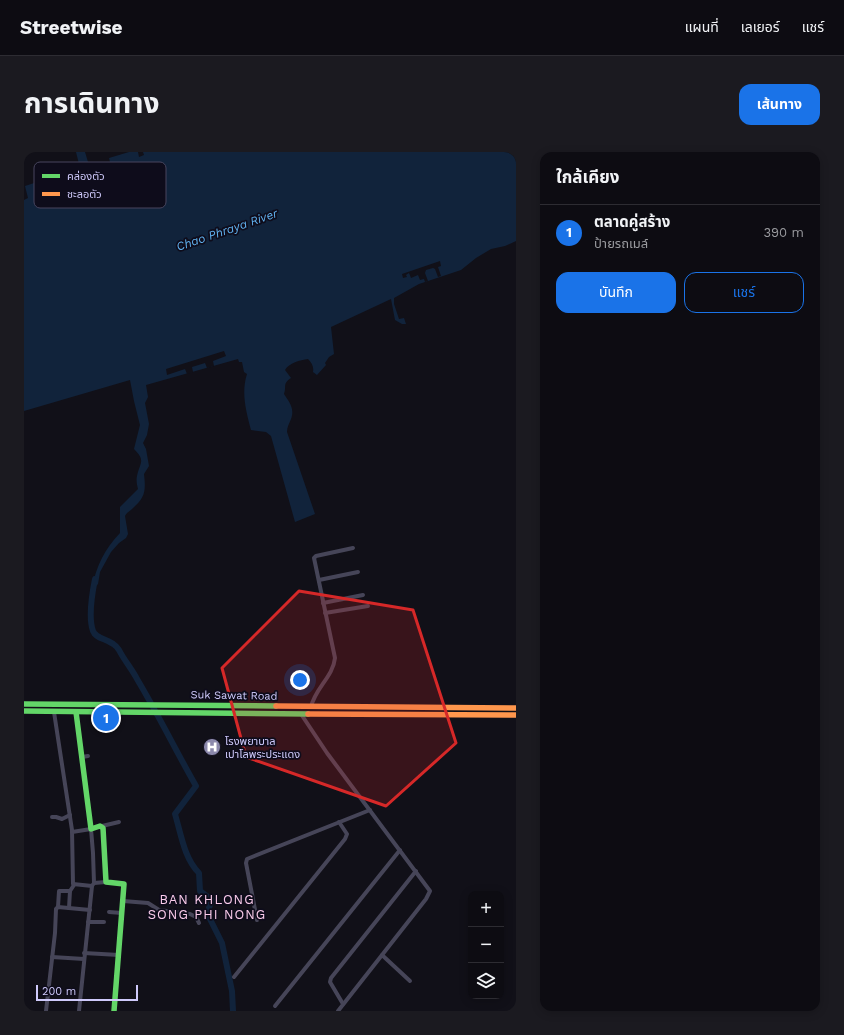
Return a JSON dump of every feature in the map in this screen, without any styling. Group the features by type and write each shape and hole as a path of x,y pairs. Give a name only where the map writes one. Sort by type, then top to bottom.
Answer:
{"main road":[{"name":"Suk Sawat Road","path":"24,704 516,708"},
{"name":"Suk Sawat Road","path":"24,711 516,715"},
{"path":"76,712 85,757 91,829 102,826 103,828 106,882 124,884 114,1011"}],"street":[{"path":"311,707 313,698 330,673 335,658 314,558 316,556 353,548"},
{"path":"319,580 358,572"},
{"path":"323,603 363,595"},
{"path":"325,613 368,606"},
{"path":"54,712 72,832 74,886 70,891 69,908"},
{"path":"301,714 327,753 416,871 430,893 338,1011"},
{"path":"257,920 246,863 247,859 370,810"},
{"path":"52,817 62,819 70,815"},
{"path":"102,826 119,822"},
{"path":"234,977 345,839 347,834 339,822"},
{"path":"72,832 91,829 93,853 93,885 84,953 79,1011"},
{"path":"275,1006 400,850"},
{"path":"343,1004 330,982 331,978 416,871"},
{"path":"74,886 93,885 106,882"},
{"path":"46,1011 59,891 70,891"},
{"path":"123,901 148,902 159,910 194,915 199,923"},
{"path":"58,907 90,910"},
{"path":"109,912 122,913"},
{"path":"88,922 104,922"},
{"path":"84,953 119,955"},
{"path":"382,955 410,981"},
{"path":"52,957 84,959"}],"highlighted area":[{"path":"299,591 413,610 456,743 386,806 246,757 222,668"}],"water":[{"path":"76,152 85,152 88,162 78,162"},
{"name":"Chao Phraya River","path":"129,152 138,152 139,157 144,155 143,152 516,152 516,241 505,246 491,249 476,258 461,270 419,284 394,298 394,304 399,319 404,318 406,324 402,324 395,320 391,299 331,327 334,354 329,357 325,363 326,365 317,375 313,372 311,362 308,359 295,362 289,365 285,370 291,378 286,384 284,394 291,405 292,412 287,432 315,514 295,522 271,436 266,432 251,430 244,395 247,374 244,372 242,362 239,362 238,359 146,385 148,397 145,403 149,424 147,435 143,443 146,449 149,466 144,474 144,494 140,501 125,516 128,534 126,538 111,552 100,572 98,584 94,588 92,587 94,579 102,558 120,533 120,507 138,489 137,478 141,459 134,449 140,425 130,380 24,411 24,200 28,198 25,186 34,183 34,208 166,208 166,162 110,162 109,158"}],"pier":[{"path":"440,261 441,266 438,267 441,276 438,277 435,269 433,268 426,270 425,273 428,281 425,282 424,279 420,280 418,275 411,278 409,273 406,275 407,277 403,278 402,274"},
{"path":"224,351 226,356 213,361 214,366 207,368 205,363 192,367 193,372 187,374 185,369 167,375 166,369"}],"waterway":[{"path":"95,579 91,612 93,631 97,636 113,644 119,650 145,692 196,786 175,814 186,853 199,873 200,891 212,900 207,913 222,943 232,991 233,1011"}],"traffic: fast":[{"path":"24,704 276,706"},
{"path":"24,711 308,714"},
{"path":"76,712 91,829 100,826 103,828 106,882 124,884 114,1011"}],"traffic: slow":[{"path":"276,706 516,708"},
{"path":"308,714 516,715"}],"place":[{"name":"ตลาดคู่สร้าง","path":"106,718"},
{"name":"โรงพยาบาล เปาโลพระประแดง","path":"212,747"}],"district":[{"name":"BAN KHLONG SONG PHI NONG","path":"207,906"}]}
